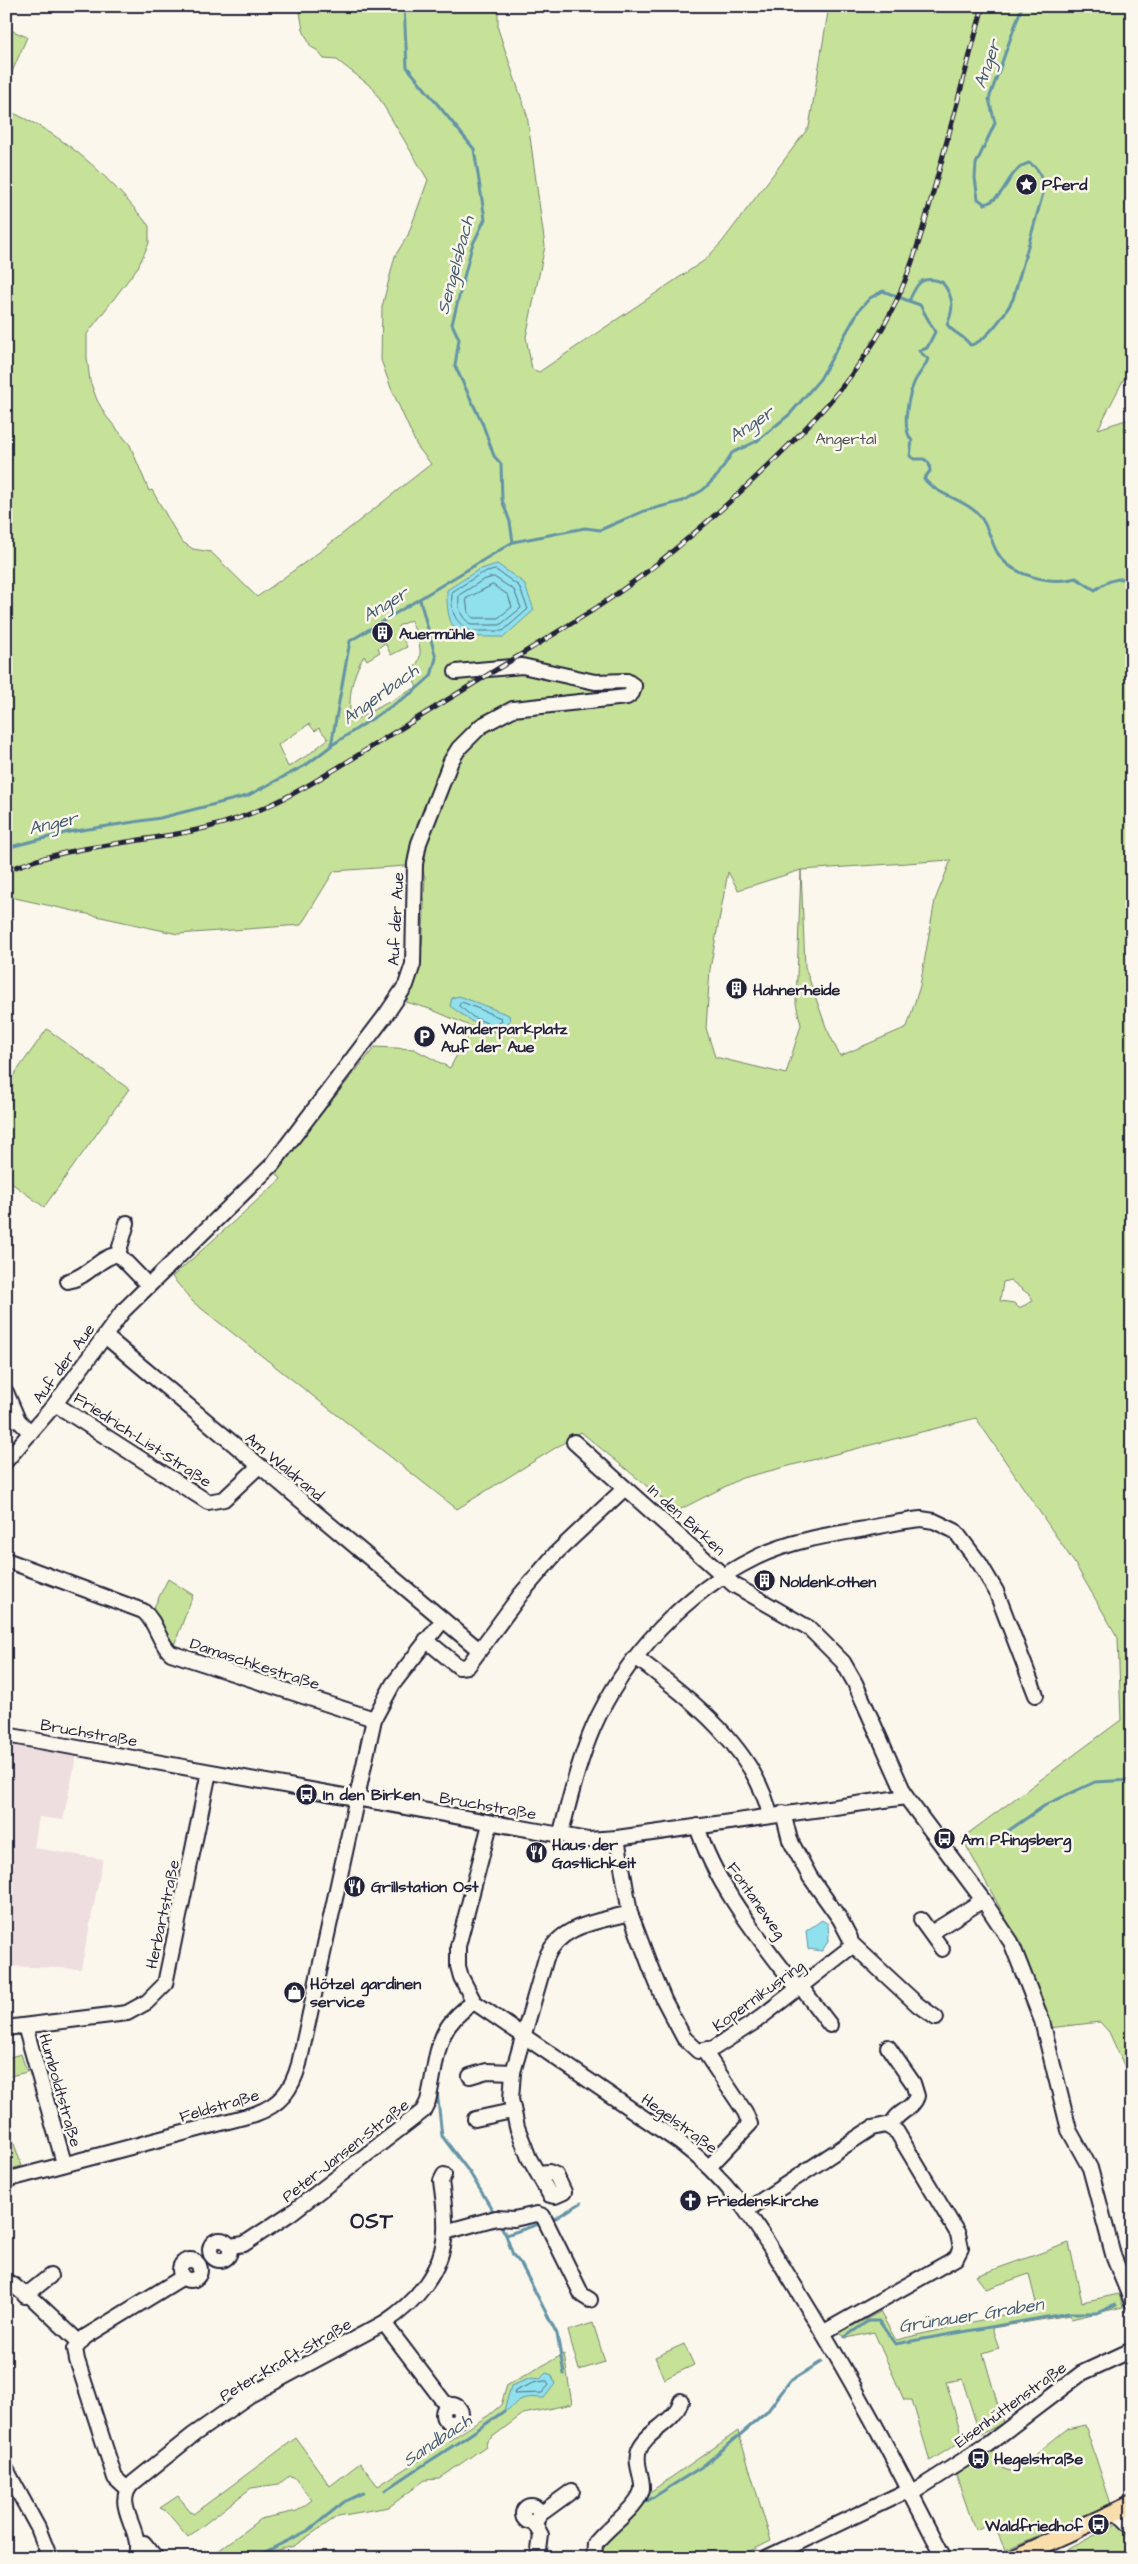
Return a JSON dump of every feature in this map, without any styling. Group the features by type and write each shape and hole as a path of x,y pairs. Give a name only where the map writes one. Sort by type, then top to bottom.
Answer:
{"main road":[{"path":"1014,2558 1132,2504"}],"street":[{"name":"Auf der Aue","path":"6,1461 56,1404 123,1311 272,1165 385,1016 406,984 412,964 415,864 419,843 451,761 459,748 481,726 513,709 627,697 633,690 633,684 627,681 595,682 555,671 522,666 456,672"},
{"path":"118,1254 127,1223"},
{"path":"118,1254 148,1285"},
{"path":"68,1281 78,1279 107,1256 118,1254"},
{"name":"Am Waldrand","path":"105,1336 258,1467 443,1620"},
{"path":"6,1392 18,1420 31,1433"},
{"name":"Friedrich-List-Straße","path":"56,1404 206,1501 215,1502 224,1499 258,1467"},
{"name":"In den Birken","path":"574,1442 724,1577"},
{"name":"In den Birken","path":"426,1640 463,1668 470,1663 478,1649 521,1594 556,1554 625,1488"},
{"path":"560,1836 573,1779 594,1726 612,1692 636,1658 681,1609 724,1577 756,1557 790,1545 908,1520 934,1521 954,1531 989,1578 1012,1629 1036,1694"},
{"name":"Damaschkestraße","path":"6,1560 143,1611 152,1621 162,1643 171,1653 374,1719"},
{"path":"724,1577 745,1592 809,1628 843,1662 855,1683 906,1797 983,1900 1011,1942 1042,2021 1069,2130 1090,2168 1114,2258 1132,2302"},
{"path":"357,1798 374,1719 393,1684 426,1640 443,1620 478,1649"},
{"path":"636,1658 691,1700 721,1730 777,1814 810,1877 840,1919 851,1943 918,2005 936,2018"},
{"name":"Bruchstraße","path":"6,1736 588,1840 617,1838 906,1797"},
{"name":"Herbartstraße","path":"6,2028 127,2013 147,2002 165,1984 210,1772"},
{"name":"Feldstraße","path":"6,2180 64,2163 255,2114 271,2108 282,2099 291,2087 299,2064 357,1798"},
{"path":"490,1824 457,1956 464,1986 474,2002 524,2037"},
{"name":"Fontaneweg","path":"697,1826 705,1853 716,1874 799,1988 830,2025"},
{"name":"Kopernikusring","path":"617,1838 622,1876 635,1927 664,2000 684,2038 693,2048 704,2051 714,2048 756,2021 847,1952 851,1943"},
{"path":"931,1933 983,1900"},
{"path":"538,2173 522,2142 512,2111 513,2072 546,1958 553,1944 571,1930 630,1912"},
{"path":"921,1920 942,1949"},
{"name":"Peter-Jansen-Straße","path":"79,2342 182,2277 180,2270 184,2262 226,2259 230,2253 230,2246 244,2244 291,2213 423,2111 428,2101 444,2031 452,2018 474,2002"},
{"name":"Humboldtstraße","path":"25,2026 64,2163"},
{"name":"Hegelstraße","path":"524,2037 679,2142 710,2166 732,2189 824,2332 944,2558"},
{"path":"888,2047 913,2083 916,2096 913,2104 894,2116 890,2127"},
{"path":"704,2051 745,2112 750,2124 710,2166"},
{"path":"470,2076 487,2071 513,2072"},
{"path":"475,2119 512,2111"},
{"path":"747,2210 872,2128 882,2125 890,2127 897,2132 951,2221 961,2240 961,2248 956,2258 824,2332"},
{"name":"Peter-Kraft-Straße","path":"127,2489 193,2435 250,2395 403,2311 418,2295 433,2273 445,2232 441,2181 444,2176"},
{"path":"445,2232 496,2218 514,2219 537,2214 543,2216 582,2295 590,2300"},
{"path":"25,2296 50,2276"},
{"path":"6,2282 11,2283 25,2296 30,2296 79,2342 76,2349 77,2360 115,2478 127,2489 124,2499 136,2551"},
{"path":"384,2323 444,2402 450,2405"},
{"name":"Eisenhüttenstraße","path":"766,2558 910,2492 987,2445 1082,2373 1132,2350"},
{"path":"594,2558 595,2544 599,2538 637,2500 642,2488 638,2460 639,2450 666,2424 679,2408 681,2401"},
{"path":"6,2469 38,2528 50,2558"},
{"path":"538,2558 540,2535 536,2518 572,2491"},
{"path":"1116,2511 1132,2527"},
{"path":"136,2551 144,2542 156,2558"}],"shaded area":[{"path":"6,1743 77,1754 63,1820 39,1817 34,1848 103,1859 81,1969 6,1966"}],"green space":[{"name":"Angertal","path":"299,6 498,6 498,29 527,115 545,246 526,337 532,369 539,372 705,260 722,242 809,127 829,6 1132,6 1132,363 1098,429 1132,418 1132,2083 1109,2032 1100,2022 1049,2028 1017,1939 962,1838 1121,1720 1118,1638 1075,1564 976,1418 742,1478 677,1511 581,1432 457,1509 193,1302 172,1277 281,1179 275,1171 375,1047 414,1049 450,1068 472,1027 430,1009 406,1002 417,972 422,941 425,877 420,865 334,871 301,925 178,934 6,896 6,110 48,131 67,144 119,191 149,226 149,243 138,267 87,334 87,358 90,381 97,400 106,416 130,445 149,491 152,490 181,541 193,549 211,552 257,597 322,550 431,464 417,446 391,388 381,360 382,307 395,256 408,235 428,180 373,88 337,60 324,59 317,50 311,47 303,30","holes":["411,620 418,641 420,648 419,660 409,672 417,687 351,722 350,705 353,680 356,672 364,656 367,660 380,652 378,648 385,643 391,655 407,647 398,626","309,724 315,731 319,728 328,739 308,755 288,767 278,745","951,860 935,900 920,986 907,1027 840,1056 826,1027 805,967 801,870","801,870 796,1003 801,1025 786,1074 715,1057 706,1028 710,969 728,872 738,890","1010,1280 1031,1296 1033,1301 1019,1308 1014,1303 1000,1301 1003,1282"]},
{"path":"6,28 27,37 6,86"},
{"path":"47,1029 129,1089 44,1207 6,1179 6,1086"},
{"path":"168,1579 193,1595 173,1648 152,1611"},
{"path":"21,2054 27,2072 6,2077 6,2058"},
{"path":"6,2122 22,2166 6,2170"},
{"path":"1069,2243 1082,2302 1119,2294 1123,2307 1071,2319 1070,2315 992,2328 999,2348 983,2353 1003,2423 980,2435 962,2379 946,2382 963,2440 930,2461 912,2400 904,2400 874,2332 847,2338 839,2333 880,2312 896,2340 1037,2307 1029,2274 986,2289 976,2276"},
{"path":"593,2323 605,2362 579,2370 568,2331"},
{"path":"684,2344 694,2365 664,2379 655,2357"},
{"path":"564,2354 572,2404 523,2414 487,2441 486,2446 439,2479 425,2480 389,2507 338,2516 294,2546 270,2552 261,2558 209,2558 260,2519 297,2511 312,2500 294,2477 289,2476 279,2484 251,2488 188,2537 166,2511 160,2508 178,2496 193,2514 296,2438 330,2486 360,2463 378,2486 489,2415 501,2405 507,2385"},
{"path":"1085,2425 1111,2504 1005,2550 993,2522 975,2530 956,2475 993,2450 1004,2469 1013,2472 1067,2429"},
{"path":"738,2431 771,2541 736,2558 601,2558 599,2544 650,2492"},
{"path":"1118,2523 1132,2537 1132,2558 1071,2558 1068,2549"}],"water":[{"path":"497,564 524,583 534,610 504,637 477,637 459,632 450,618 447,606 447,590 478,570"},
{"path":"459,996 509,1015 510,1021 494,1032 471,1021 450,1006 452,998"},
{"path":"822,1920 828,1924 829,1940 822,1951 808,1949 806,1931"},
{"path":"546,2373 552,2375 555,2384 544,2398 523,2399 504,2411 511,2386 531,2378 540,2379"}],"waterway":[{"name":"Sengelsbach","path":"404,6 407,67 474,149 485,219 472,246 452,324 459,339 455,366 483,425 494,456 501,464 502,500 510,522 513,542"},
{"name":"Anger","path":"6,848 69,832 160,818 247,796 306,765 331,746 350,641 513,542 585,528 600,530 644,511 683,501 703,490 718,475 732,453 757,441 790,414 820,379 859,310 870,298 883,291 909,301 917,285 924,280 929,279 942,282 949,292 952,302 950,318 947,324 970,345 982,339 1000,319 1013,299 1044,190 1038,171 1029,163 1021,166 998,196 993,201 985,204 978,199 975,178 976,164 995,123 989,99 1022,6"},
{"path":"909,301 920,305 935,332 927,348 919,351 928,359 914,383 906,421 912,441 910,456 914,459 924,459 929,463 930,471 924,479 936,489 965,504 978,514 984,522 997,552 1003,560 1021,573 1044,579 1066,580 1076,578 1095,590 1112,580 1132,579"},
{"name":"Angerbach","path":"332,745 413,692 431,676 436,658 420,600"},
{"path":"982,1849 1047,1804 1095,1782 1132,1780"},
{"path":"439,2082 447,2042"},
{"path":"437,2091 442,2136 470,2173 493,2211"},
{"path":"554,2219 581,2203"},
{"path":"539,2224 506,2235 513,2255 521,2264 557,2334 564,2374"},
{"path":"501,2226 506,2235"},
{"name":"Grünauer Graben","path":"845,2337 868,2321 879,2321 895,2344 1069,2313 1097,2313 1116,2305"},
{"name":"Grünauer Graben","path":"641,2505 703,2466 767,2412 790,2381 821,2362"},
{"name":"Sandbach","path":"385,2491 504,2411"},
{"name":"Sandbach","path":"253,2558 309,2530 344,2502 363,2493"}],"railway":[{"path":"6,871 36,860 67,852 160,837 222,824 287,797 593,610 655,566 713,517 772,462 832,399 850,377 882,330 909,270 921,235 983,6"}],"place":[{"name":"Pferd","path":"1026,184"},
{"name":"Auermühle","path":"383,633"},
{"name":"Hahnerheide","path":"737,989"},
{"name":"Wanderparkplatz Auf der Aue","path":"425,1037"},
{"name":"Noldenkothen","path":"764,1581"},
{"name":"In den Birken","path":"307,1794"},
{"name":"Am Pfingsberg","path":"945,1839"},
{"name":"Haus der Gastlichkeit","path":"536,1853"},
{"name":"Grillstation Ost","path":"355,1886"},
{"name":"Hötzel gardinen service","path":"294,1992"},
{"name":"Friedenskirche","path":"691,2200"},
{"name":"Hegelstraße","path":"978,2458"},
{"name":"Waldfriedhof","path":"1099,2525"}],"district":[{"name":"OST","path":"372,2221"}]}
